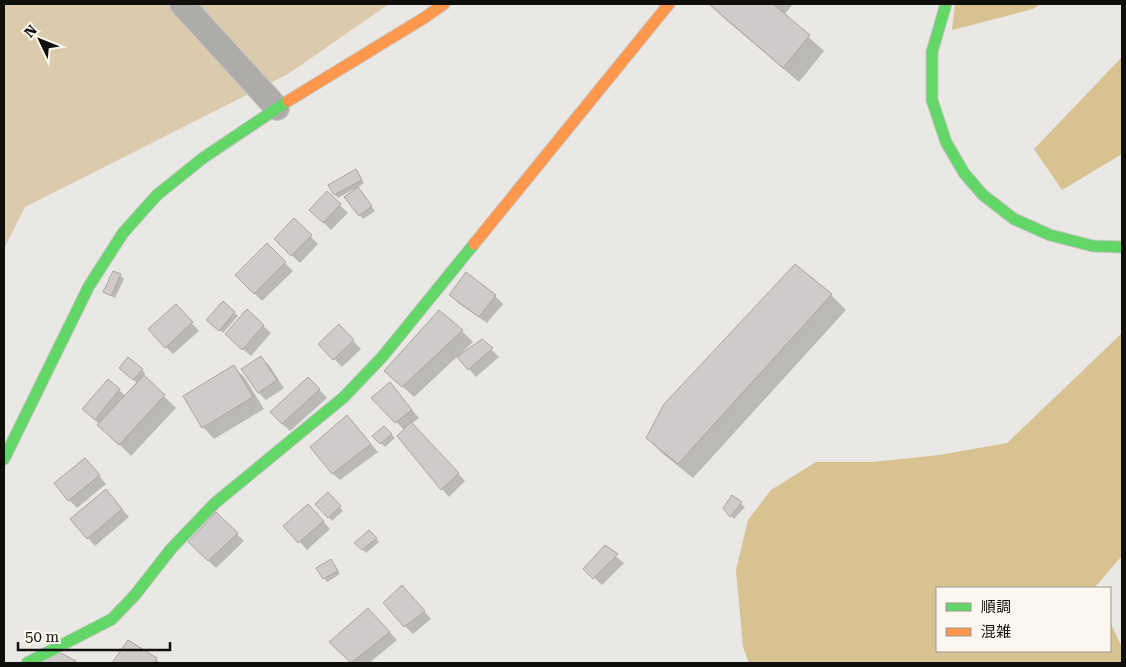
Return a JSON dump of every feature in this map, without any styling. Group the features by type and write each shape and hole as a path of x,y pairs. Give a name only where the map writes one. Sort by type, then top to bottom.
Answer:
{"street":[{"path":"182,4 277,108"},
{"path":"4,459 89,286 123,233 157,195 203,158 277,108 444,4"},
{"path":"27,663 112,619 135,595 171,549 214,503 344,397 383,356 669,4"},
{"path":"946,4 932,52 932,100 946,142 964,173 983,195 1014,219 1050,235 1093,246 1122,247"}],"shaded area":[{"path":"4,4 389,4 288,74 25,207 4,249"},
{"path":"955,4 1041,4 1033,9 952,30"},
{"path":"1122,57 1122,154 1062,190 1034,149"},
{"path":"1122,333 1122,556 1095,587 936,587 936,652 1111,652 1111,624 1122,647 1122,663 749,663 743,647 736,570 748,520 771,490 816,462 872,462 939,455 1007,443"}],"building":[{"path":"711,4 773,4 810,35 783,68"},
{"path":"356,169 362,180 334,195 328,185"},
{"path":"358,187 372,206 359,216 344,197"},
{"path":"327,191 341,204 323,223 309,210"},
{"path":"294,218 312,235 291,256 274,239"},
{"path":"267,243 286,262 254,294 235,275"},
{"path":"795,264 832,294 678,464 646,438 664,404"},
{"path":"113,271 121,274 111,296 103,292"},
{"path":"466,272 496,295 479,317 449,295"},
{"path":"223,301 235,312 219,331 206,320"},
{"path":"176,304 193,322 165,348 148,329"},
{"path":"247,309 264,325 242,350 225,334"},
{"path":"439,310 463,330 402,387 384,371"},
{"path":"339,324 354,340 333,360 318,344"},
{"path":"482,339 493,348 468,370 457,357"},
{"path":"261,356 277,380 258,393 241,369"},
{"path":"128,357 143,369 133,380 119,368"},
{"path":"234,365 253,397 202,428 183,396"},
{"path":"144,375 165,395 119,445 97,425"},
{"path":"308,377 320,389 282,424 270,412"},
{"path":"108,379 120,389 95,420 82,409"},
{"path":"390,382 412,410 395,423 371,398"},
{"path":"347,415 371,444 332,474 310,447"},
{"path":"411,422 459,473 441,490 397,436"},
{"path":"384,426 392,434 380,444 372,436"},
{"path":"85,458 100,475 68,501 54,483"},
{"path":"106,489 122,509 87,539 70,519"},
{"path":"328,492 341,506 328,518 315,504"},
{"path":"732,495 742,502 730,517 723,508"},
{"path":"308,504 324,521 298,543 283,526"},
{"path":"216,512 238,533 208,561 188,542"},
{"path":"369,530 377,538 362,550 354,543"},
{"path":"605,545 618,554 593,579 583,569"},
{"path":"331,559 338,571 323,579 316,568"},
{"path":"402,585 425,611 404,627 383,603"},
{"path":"368,608 390,632 351,663 329,642"},
{"path":"128,640 157,658 154,663 112,663"},
{"path":"59,652 76,661 74,663 38,663"}],"traffic: fast":[{"path":"946,4 932,52 932,100 946,142 964,173 983,195 1014,219 1050,235 1093,246 1122,247"},
{"path":"4,459 89,286 123,233 157,195 203,158 288,101"},
{"path":"27,663 112,619 135,595 171,549 215,503 344,397 383,356 474,244"}],"traffic: slow":[{"path":"288,101 444,4"},
{"path":"474,244 669,4"}]}
